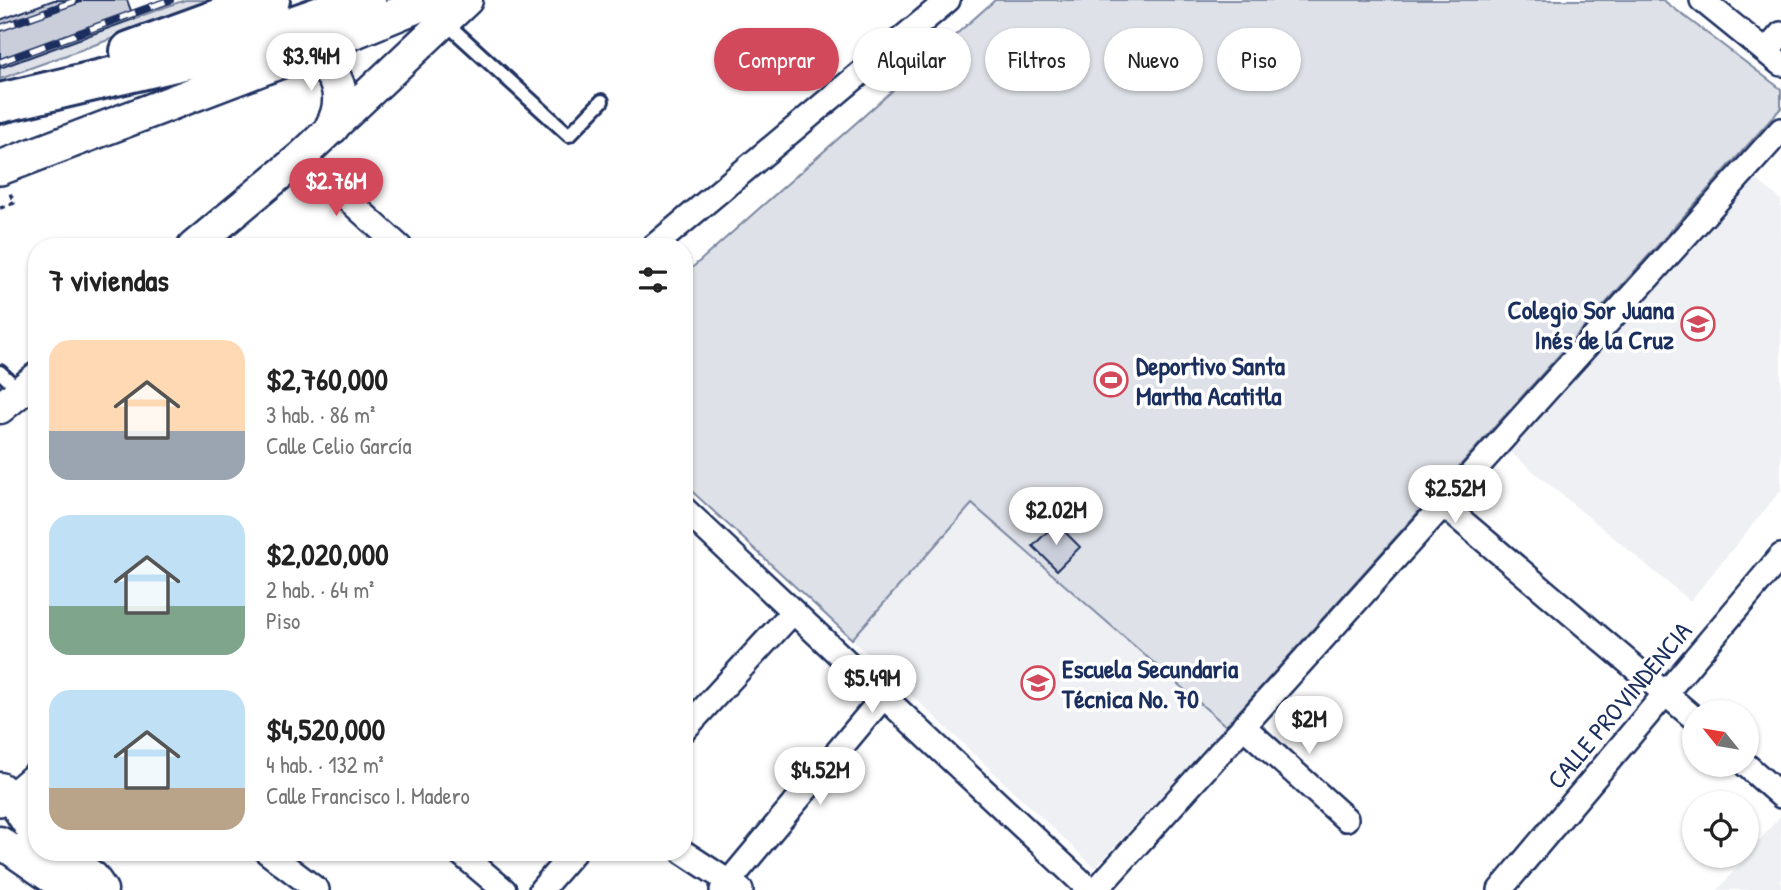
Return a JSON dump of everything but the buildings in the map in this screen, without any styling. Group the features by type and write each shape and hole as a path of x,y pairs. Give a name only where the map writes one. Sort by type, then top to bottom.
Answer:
{"highway":[{"path":"0,101 270,0"},
{"path":"0,101 222,51 366,0"}],"main road":[{"path":"0,168 297,55 438,11"},
{"path":"297,55 324,66 337,82 340,105 332,127"}],"street":[{"path":"204,238 301,157 332,127 438,11 467,0"},
{"path":"664,238 948,0"},
{"path":"1702,0 1776,50"},
{"path":"1096,890 1781,130"},
{"path":"301,157 390,238"},
{"path":"1443,505 1682,708"},
{"path":"693,518 1090,890"},
{"name":"CALLE PROVINDENCIA","path":"1500,890 1781,556"},
{"path":"693,720 793,612"},
{"path":"693,859 731,887 884,696"},
{"path":"1243,726 1346,819"},
{"path":"1759,777 1781,796"},
{"path":"23,842 2,805 28,780"},
{"path":"41,861 69,890"},
{"path":"71,861 93,877 102,890"},
{"path":"279,861 317,890"},
{"path":"470,861 504,890"},
{"path":"541,890 566,861"}],"lane":[{"path":"438,11 569,135 602,101"}],"path":[{"path":"0,208 14,203"}],"shaded area":[{"path":"185,0 219,0 0,79 0,67"},
{"name":"Deportivo Santa Martha Acatitla","path":"995,0 1663,0 1781,89 1781,108 1226,726 972,504 852,639 693,492 693,267 892,91 971,91 971,28 963,28"},
{"name":"Colegio Sor Juana Inés de la Cruz","path":"1750,174 1781,200 1781,490 1690,601 1504,447"},
{"name":"Escuela Secundaria Técnica No. 70","path":"972,504 1226,726 1095,868 852,639"},
{"path":"1781,815 1781,890 1718,890 1736,868 1759,868 1759,841"}],"railway":[{"path":"0,28 78,0"},
{"path":"0,62 170,0"}],"place":[{"name":"Colegio Sor Juana Inés de la Cruz","path":"1698,324"},
{"name":"Deportivo Santa Martha Acatitla","path":"1111,380"},
{"name":"Escuela Secundaria Técnica No. 70","path":"1038,683"}]}
